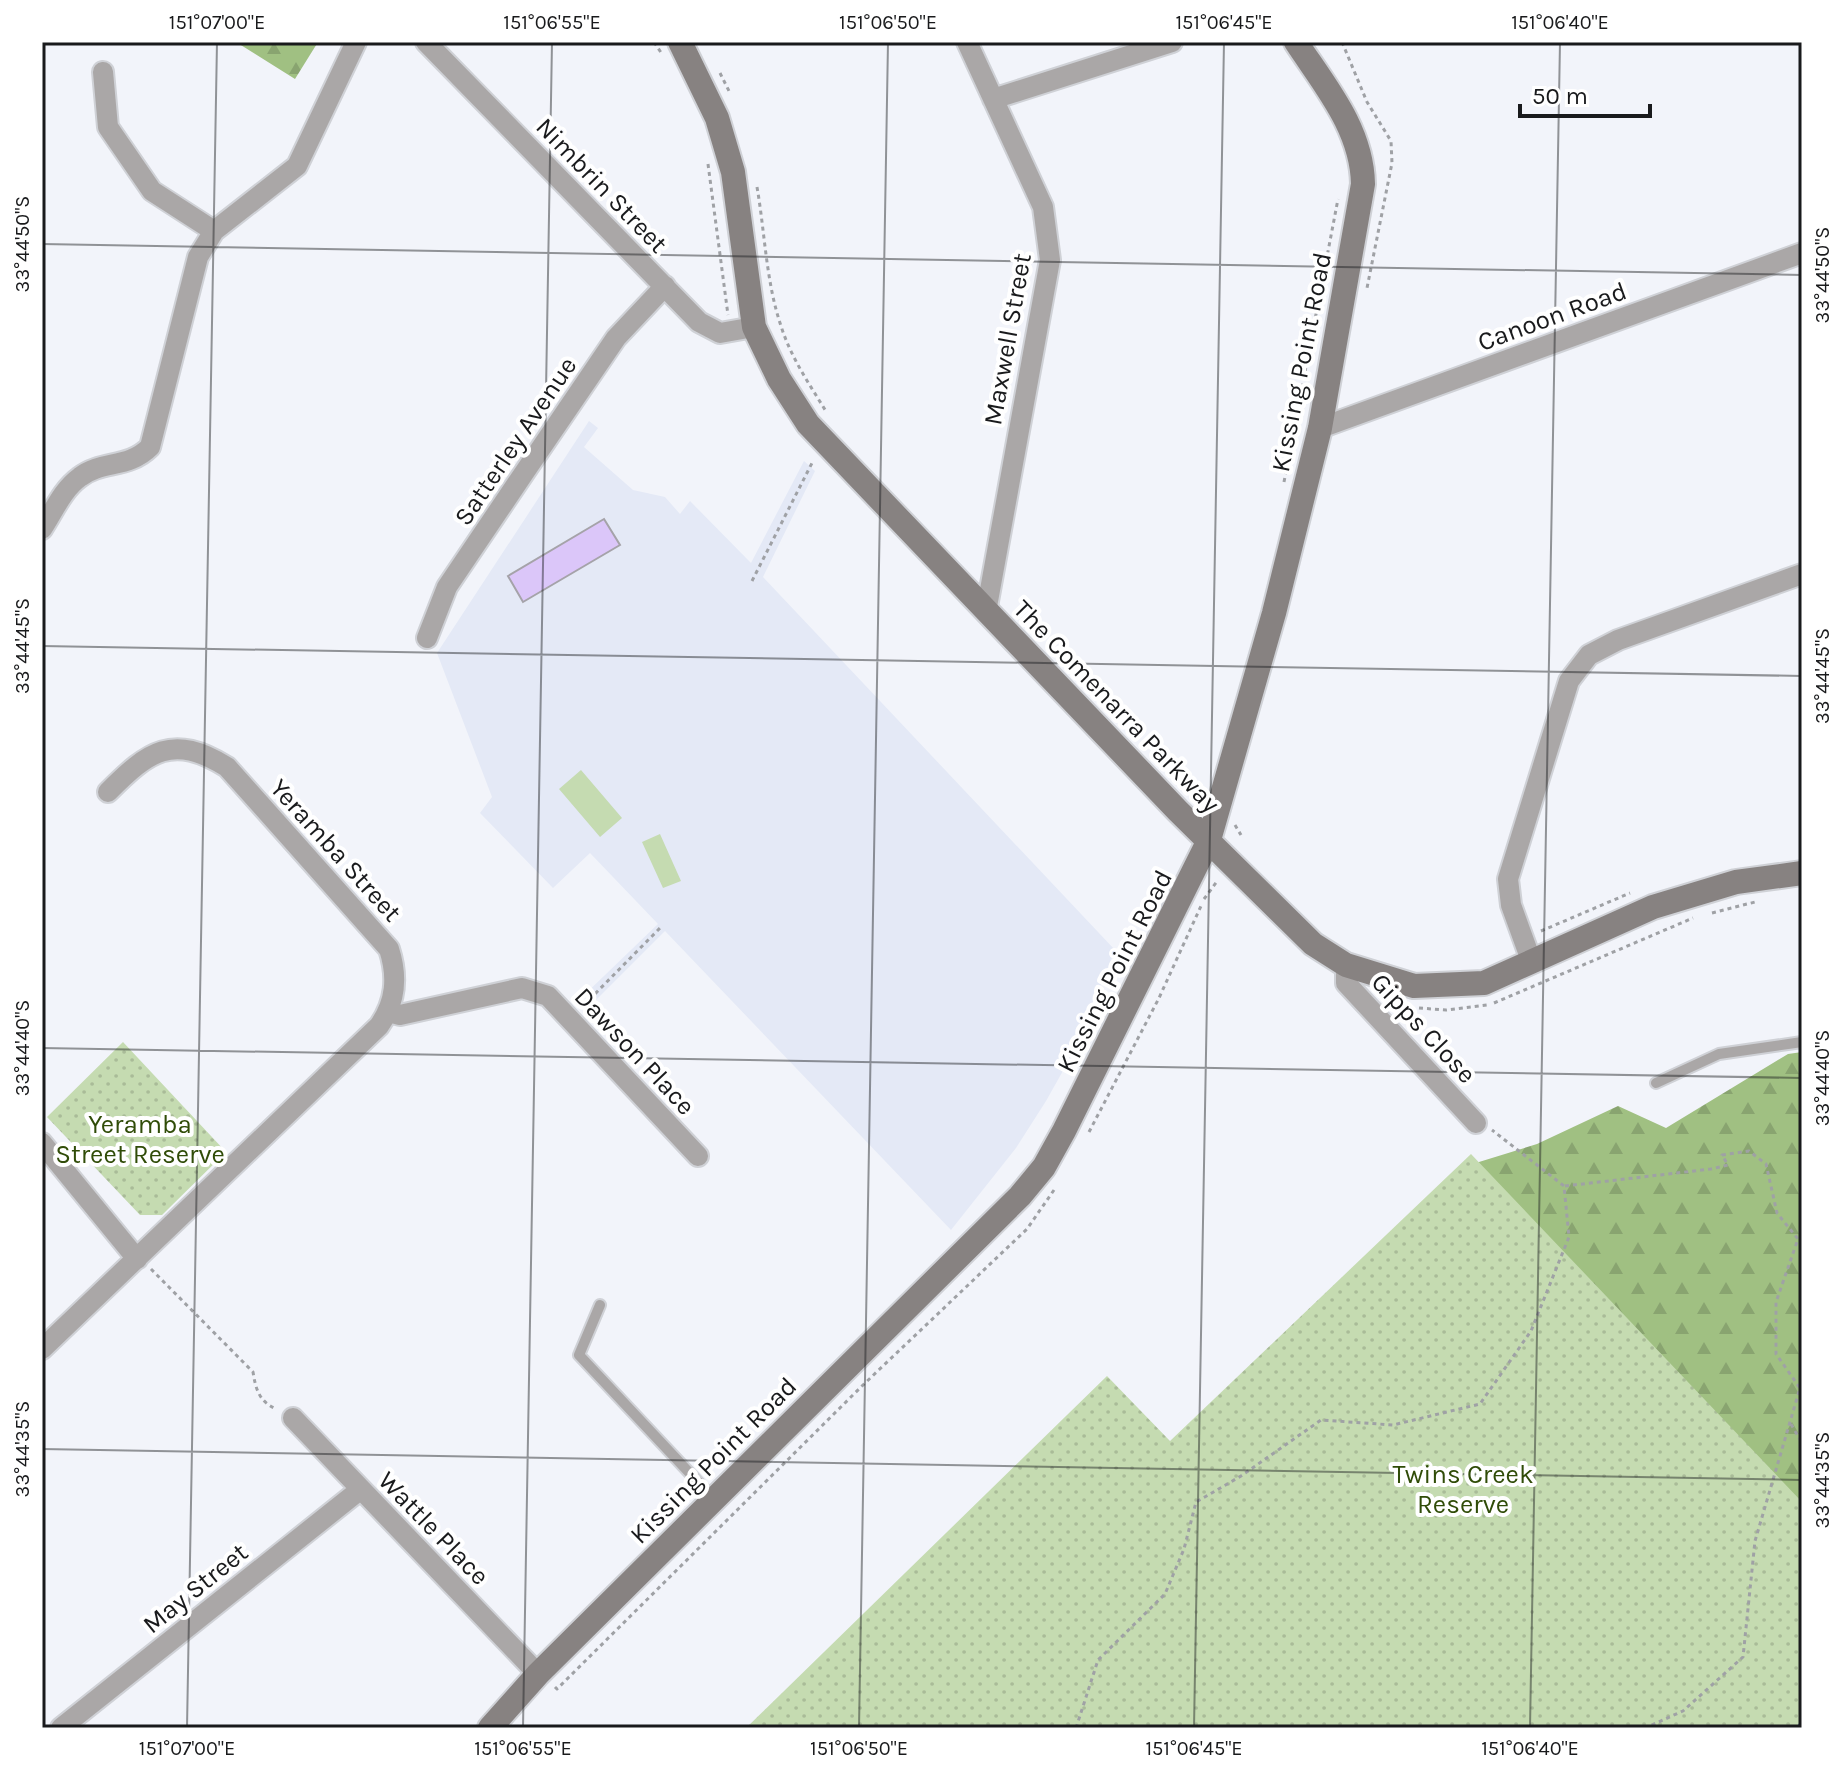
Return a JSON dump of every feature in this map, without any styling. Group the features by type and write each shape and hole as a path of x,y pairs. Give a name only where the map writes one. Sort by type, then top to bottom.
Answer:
{"main road":[{"name":"The Comenarra Parkway","path":"680,42 717,118 733,172 754,327 779,379 808,424 986,612 1313,944 1346,965 1414,986 1449,987 1484,983 1653,907 1736,882 1802,873"},
{"name":"Kissing Point Road","path":"490,1728 538,1674 965,1252 1044,1167 1209,840 1274,613 1320,428 1363,184 1362,161 1342,111 1296,42"}],"street":[{"path":"42,529 61,497 82,475 137,459 150,447 162,409 184,301 198,257 214,231 297,166 356,42"},
{"name":"Nimbrin Street","path":"426,42 709,330 729,333 754,327"},
{"name":"Maxwell Street","path":"967,42 1043,207 1050,260 986,612"},
{"path":"993,99 1172,42"},
{"path":"103,72 108,127 152,191 214,231"},
{"name":"Canoon Road","path":"1320,428 1802,253"},
{"name":"Satterley Avenue","path":"427,638 447,587 524,473 616,338 665,286"},
{"path":"1532,963 1511,905 1508,879 1562,699 1578,666 1618,640 1802,574"},
{"name":"Yeramba Street","path":"108,792 139,762 157,751 181,748 203,752 227,767 389,949 395,987 389,1012"},
{"name":"Gipps Close","path":"1346,965 1346,983 1476,1123"},
{"name":"Dawson Place","path":"389,1012 400,1015 522,988 536,989 548,996 698,1156"},
{"path":"42,1349 379,1026 389,1012"},
{"path":"42,1143 137,1259"},
{"name":"Wattle Place","path":"293,1418 538,1674"},
{"name":"May Street","path":"61,1728 361,1489"}],"lane":[{"path":"1656,1083 1719,1054 1802,1042"},
{"path":"600,1305 579,1355 715,1500"}],"path":[{"path":"654,42 667,64"},
{"path":"718,69 730,95"},
{"path":"707,159 728,318"},
{"path":"755,173 773,296 781,327 795,361 828,414"},
{"path":"1283,486 1338,198"},
{"path":"752,581 812,463"},
{"path":"1541,931 1623,895"},
{"path":"584,1005 661,927"},
{"path":"1076,1728 1098,1660 1165,1594 1184,1549 1196,1502 1241,1476 1321,1420 1393,1425 1480,1404 1531,1331 1569,1237 1564,1186 1525,1153 1476,1123"},
{"path":"1564,1186 1711,1169 1728,1165 1722,1155 1749,1151 1766,1164 1777,1213 1798,1239 1776,1302 1776,1354 1800,1388 1755,1541 1743,1657 1683,1711 1645,1728"},
{"path":"137,1259 162,1277 253,1372 255,1389 264,1404 293,1418"},
{"path":"1791,1424 1802,1443"}],"shaded area":[{"path":"589,421 598,428 584,447 633,490 665,497 680,514 690,501 751,563 804,461 815,471 763,577 1115,950 1073,1053 1046,1101 1016,1148 951,1230 665,931 586,1010 578,1001 658,924 590,853 553,888 480,813 492,797 437,653"}],"green space":[{"path":"236,42 318,42 295,79"},
{"path":"581,770 622,818 600,837 559,789"},
{"path":"660,834 681,881 663,888 642,842"},
{"name":"Yeramba Street Reserve","path":"123,1042 226,1152 162,1215 140,1215 47,1117"},
{"name":"Twins Creek Reserve","path":"1802,1052 1802,1728 883,1728 1466,1166 1537,1144 1618,1106 1666,1128 1788,1054"},
{"name":"Twins Creek Reserve","path":"1471,1154 1802,1502 1802,1728 746,1728 1107,1376 1170,1441"}],"building":[{"path":"604,519 620,545 523,602 508,576"}],"waterway":[{"path":"1799,1728 1802,1723"}]}
